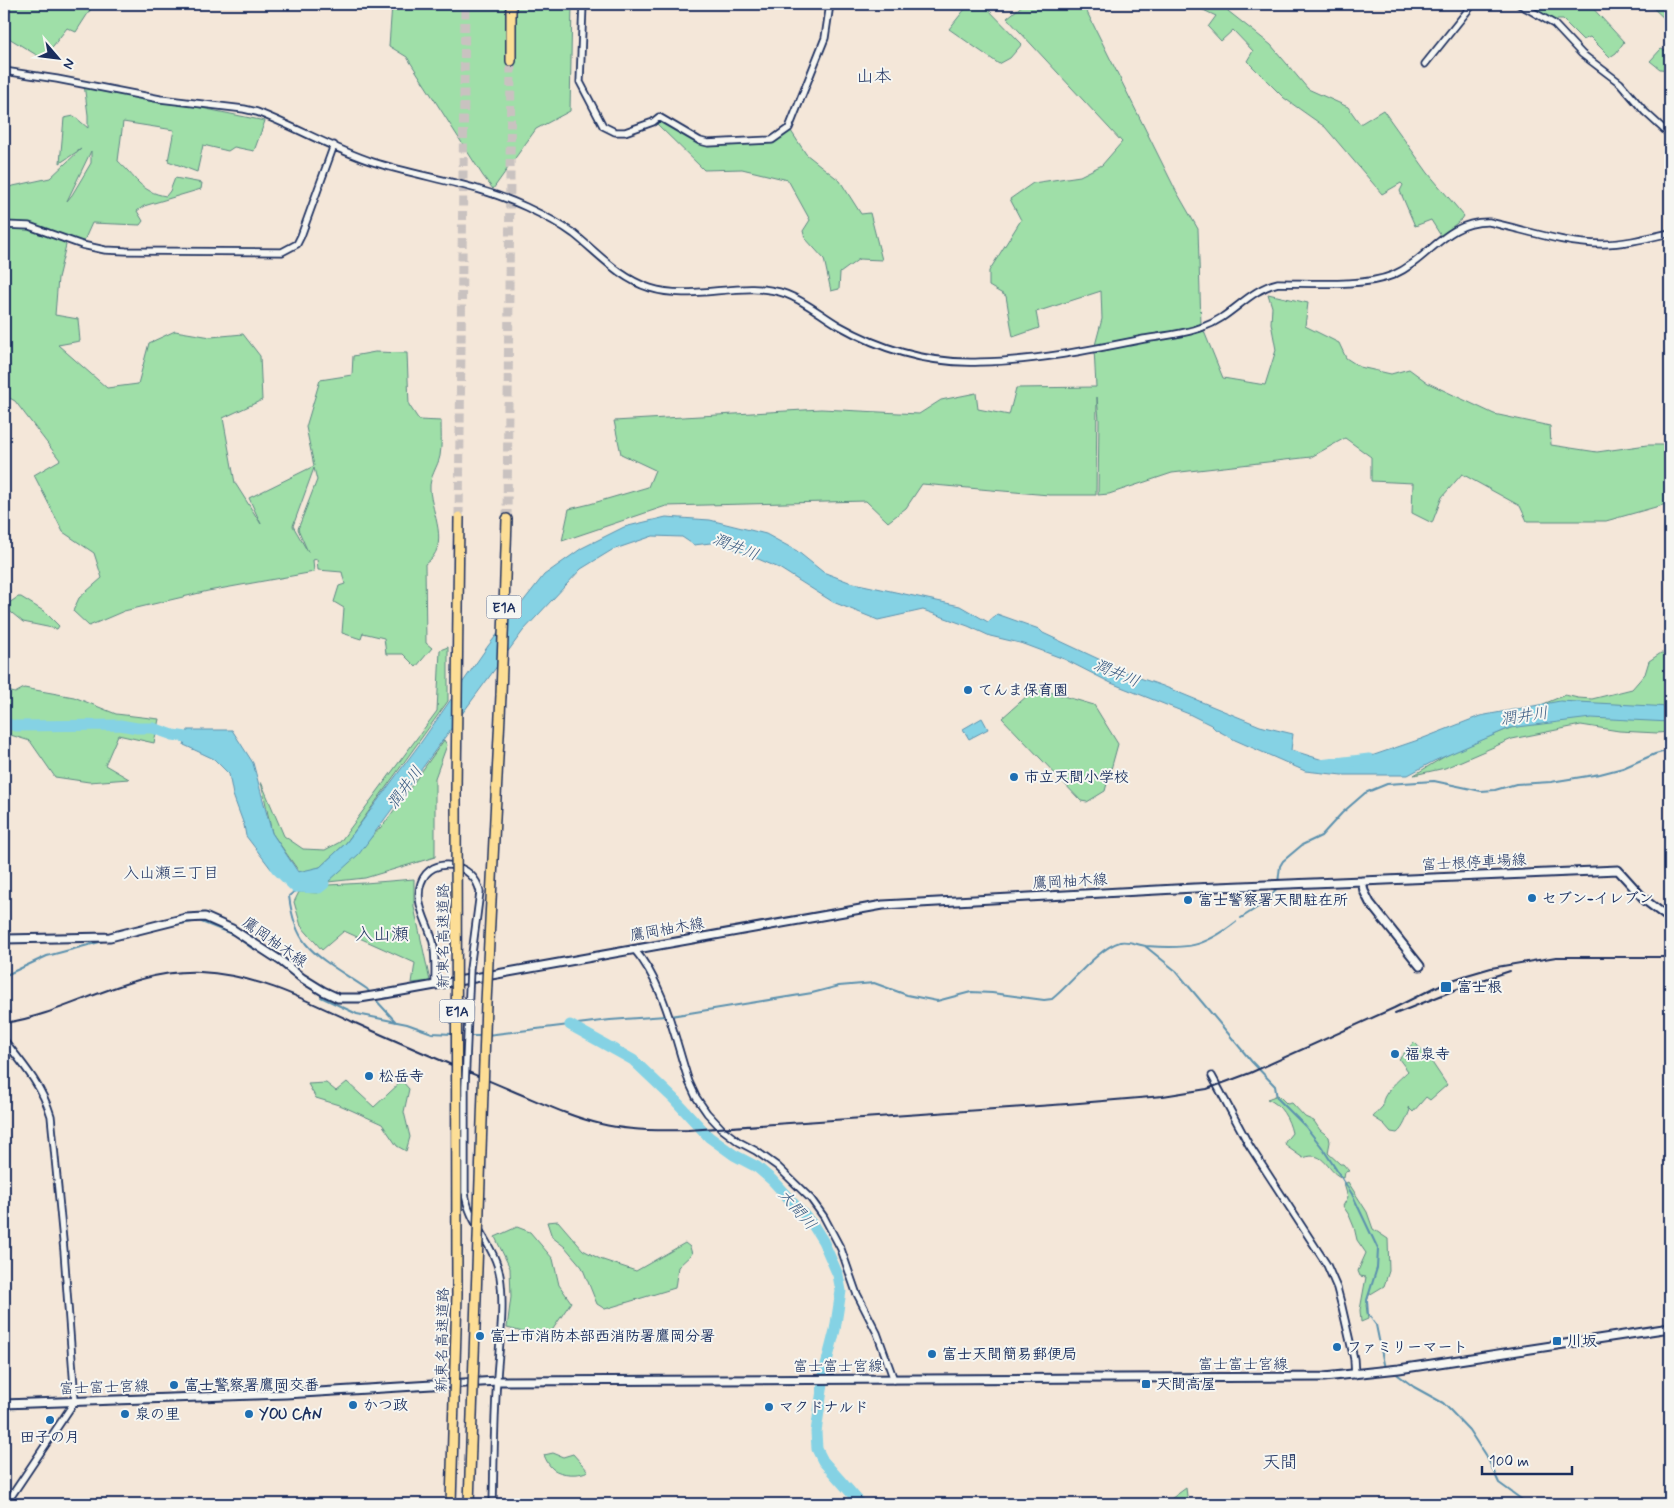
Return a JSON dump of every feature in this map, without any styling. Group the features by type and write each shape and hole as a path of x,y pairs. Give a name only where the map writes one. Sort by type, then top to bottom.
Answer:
{"highway":[{"path":"511,4 511,62"},
{"name":"新東名高速道路","path":"451,1504 457,1294 456,790 459,517"},
{"name":"E1A","path":"469,1504 481,1120 501,704 507,519"}],"main road":[{"name":"富士根停車場線","path":"1362,881 1618,870 1646,901 1670,919"},
{"name":"鷹岡柚木線","path":"4,939 110,937 186,918 205,917 218,921 237,932 324,992 338,998 360,998 634,948 901,903 1362,881"},
{"path":"1362,881 1364,891 1370,903 1420,966"},
{"name":"富士富士宮線","path":"4,1404 286,1394 497,1381 1324,1378 1399,1369 1670,1328"}],"street":[{"path":"583,4 580,82 603,126 615,132 625,132 653,122 659,117 700,141 708,143 772,140 789,128 825,38 830,4"},
{"path":"1425,64 1474,4"},
{"path":"1520,4 1554,24 1582,54 1620,83 1645,112 1670,135"},
{"path":"4,71 160,99 244,109 270,117 376,163 479,188 505,197 558,224 582,241 622,275 652,289 680,292 751,289 783,293 795,298 840,326 878,345 941,361 992,362 1089,350 1203,328 1227,315 1255,292 1278,283 1365,281 1394,275 1417,260 1450,232 1468,224 1479,222 1489,222 1568,241 1594,243 1631,242 1670,233"},
{"path":"4,226 29,226 82,246 105,250 282,252 298,244 334,146"},
{"path":"435,984 434,950 420,905 419,894 421,882 426,873 444,864 463,868 470,872 478,882 480,892 470,968 465,1087 465,1192 466,1204 470,1214 496,1258 502,1295 493,1504"},
{"path":"634,948 657,982 689,1082 707,1113 729,1135 762,1154 778,1166 811,1199 832,1229 845,1258 856,1292 877,1333 894,1380"},
{"path":"4,1040 36,1081 51,1116 64,1251 75,1401 6,1504"},
{"path":"1212,1076 1249,1145 1327,1265 1337,1288 1342,1307 1354,1359 1355,1375"}],"green space":[{"path":"13,4 94,4 76,32 67,28 43,59 4,35 4,17"},
{"path":"392,4 572,4 570,111 536,129 493,189 407,57 389,46"},
{"path":"969,4 983,4 1022,44 1010,58 999,64 949,29"},
{"path":"1024,4 1083,4 1175,189 1198,229 1201,324 1223,378 1265,385 1276,350 1271,323 1272,307 1268,294 1308,303 1305,326 1339,343 1346,358 1360,367 1391,374 1409,369 1428,383 1494,414 1550,426 1551,445 1597,452 1647,445 1670,445 1670,503 1606,521 1527,521 1520,506 1462,474 1442,497 1432,523 1412,513 1413,483 1371,481 1371,457 1345,438 1311,457 1172,473 1109,494 1098,495 1099,420 1097,397 1096,495 1049,495 922,484 906,508 888,522 866,501 666,506 562,541 569,509 648,487 655,470 621,454 614,421 821,409 919,414 941,400 976,393 978,409 1009,415 1016,388 1096,387 1094,349 1102,319 1101,291 1036,312 1039,328 1013,337 1006,296 989,286 989,271 1021,220 1010,199 1033,183 1080,176 1102,165 1122,142 1007,18"},
{"path":"1196,4 1226,4 1228,11 1271,45 1308,89 1348,107 1360,124 1383,110 1428,173 1464,216 1462,219 1441,236 1431,220 1415,226 1400,191 1403,185 1401,183 1382,194 1325,127 1284,98 1247,61 1253,51 1233,30 1221,41 1208,27 1216,16 1197,7"},
{"path":"1541,4 1589,4 1624,42 1616,53 1610,57 1590,37 1583,40 1563,20 1552,20 1536,10"},
{"path":"1649,4 1670,4 1670,24"},
{"path":"1670,46 1670,70 1660,69 1650,61 1661,49 1666,51"},
{"path":"84,84 265,121 254,151 234,147 228,151 203,145 197,172 168,161 174,130 123,122 118,161 139,183 150,191 166,196 175,178 202,183 201,189 144,206 137,211 143,221 140,225 92,223 83,243 56,236 66,245 58,278 55,315 78,319 80,341 58,345 107,388 138,384 149,343 175,331 211,337 243,334 260,356 262,400 223,418 235,483 261,524 249,498 314,466 306,427 320,380 352,375 353,356 375,352 407,353 409,405 419,420 441,421 440,456 430,485 439,539 433,557 425,564 426,643 432,648 416,667 403,654 386,654 384,638 363,633 361,639 342,633 344,608 334,602 339,586 345,584 342,572 318,570 317,559 313,560 314,572 208,591 124,611 89,626 73,611 79,598 102,578 94,553 63,532 34,475 60,460 15,401 4,395 4,188 50,178 81,149 60,163 64,118 74,116 88,128","holes":["91,151 91,163 67,201","314,468 317,480 298,529 308,552 293,526"]},
{"path":"663,119 708,143 772,140 789,128 806,154 840,181 861,214 870,213 882,260 859,259 840,273 839,289 831,291 824,259 805,238 803,231 810,220 788,180 742,169 704,170 656,123"},
{"path":"18,597 45,612 59,626 57,629 23,622 7,609 9,603"},
{"path":"448,647 448,701 346,843 320,867 300,873 272,833 261,782 284,836 303,849 325,850 340,842 437,711 440,650"},
{"path":"1661,653 1670,654 1670,732 1619,731 1581,725 1512,739 1445,768 1414,775 1452,752 1513,727 1523,710 1565,695 1592,699 1632,689 1645,674 1649,661"},
{"path":"24,688 74,697 116,714 159,719 154,743 118,735 105,765 129,779 89,782 55,777 30,741 4,733 4,690 15,693"},
{"path":"1036,688 1094,705 1118,744 1105,791 1087,802 1081,801 1002,718"},
{"path":"444,740 447,745 435,778 435,857 365,878 328,882 385,823"},
{"path":"414,879 414,907 430,981 412,983 415,963 344,931 322,950 301,926 294,902 299,892 318,893 328,885"},
{"path":"1414,1042 1427,1055 1447,1085 1430,1100 1426,1097 1413,1112 1408,1107 1410,1110 1401,1129 1397,1133 1391,1132 1384,1124 1373,1117 1383,1106 1387,1092 1408,1071 1399,1059"},
{"path":"402,1081 409,1089 404,1112 410,1137 406,1151 397,1146 382,1124 342,1106 316,1098 308,1084 326,1083 336,1091 347,1082 374,1107"},
{"path":"1278,1095 1287,1104 1292,1103 1305,1117 1314,1121 1320,1130 1329,1137 1328,1153 1349,1171 1345,1172 1344,1178 1333,1172 1322,1159 1311,1156 1303,1158 1286,1146 1285,1142 1292,1133 1289,1122 1280,1108 1267,1099"},
{"path":"1348,1182 1367,1212 1373,1229 1388,1239 1389,1271 1384,1286 1369,1295 1366,1305 1368,1319 1361,1322 1360,1310 1366,1277 1360,1276 1358,1271 1366,1253 1357,1240 1354,1227 1343,1206 1348,1197 1344,1184"},
{"path":"558,1221 583,1250 600,1259 636,1271 685,1243 690,1247 692,1254 678,1267 675,1288 605,1309 597,1304 582,1267 565,1247 552,1237 547,1222"},
{"path":"517,1227 530,1232 553,1259 559,1285 571,1302 547,1338 507,1328 511,1297 510,1268 495,1237"},
{"path":"553,1453 563,1457 573,1454 588,1471 565,1474 556,1471 550,1466 544,1455"},
{"path":"1186,1488 1188,1504 1164,1504"}],"water":[{"path":"666,517 710,520 766,534 797,551 823,572 849,582 960,606 988,622 997,614 1039,629 1043,633 1137,677 1260,726 1293,734 1291,750 1342,766 1421,739 1480,716 1560,701 1670,707 1670,722 1591,718 1510,728 1434,761 1408,775 1342,775 1305,771 1235,740 1189,714 1111,683 1064,659 1024,644 990,636 923,610 878,620 833,602 779,568 719,542 694,545 682,537 653,536 612,550 581,569 523,631 359,854 318,891 275,874 246,836 233,795 229,774 214,759 184,745 188,730 232,730 253,763 272,833 298,872 320,867 346,843 422,741 488,646 544,575 582,548 624,527"},
{"path":"982,718 988,729 969,739 963,729"}],"waterway":[{"name":"潤井川","path":"4,723 16,726 120,725 153,728 173,735 200,739"},
{"path":"1278,883 1280,866 1283,861 1302,845 1321,836 1342,813 1365,793 1387,784 1434,781 1481,791 1495,790 1516,784 1551,782 1600,774 1623,768 1655,754 1670,750"},
{"name":"潤井川","path":"1320,765 1369,759"},
{"name":"潤井川","path":"276,868 295,887 319,888 324,884"},
{"path":"295,887 295,891 289,896 294,922 302,939 319,956 367,989 371,994"},
{"path":"1241,918 1269,900 1277,888"},
{"path":"168,926 199,921 234,935 253,949"},
{"path":"671,1016 812,993 839,986 874,983 907,995 937,1001 971,992 1044,1000 1052,999 1103,951 1120,942 1146,946 1184,947 1204,942 1236,922"},
{"path":"4,976 47,956 107,940"},
{"path":"1145,946 1176,971 1252,1062 1275,1086 1277,1098 1305,1126 1321,1146 1352,1194 1378,1249 1377,1268 1367,1300 1368,1314 1376,1325 1384,1364 1388,1368"},
{"path":"321,997 357,1014 407,1024 432,1033 452,1034"},
{"path":"374,998 396,1022"},
{"name":"大間川","path":"487,1035 610,1020 666,1016"},
{"name":"大間川","path":"570,1025 633,1060 674,1099 709,1137 734,1155 757,1167 772,1180 813,1225 823,1241 838,1275 841,1291 835,1330 825,1369 816,1432 817,1449 823,1461 861,1504"},
{"path":"470,1036 482,1036"},
{"path":"1394,1372 1414,1387 1443,1403 1469,1430 1489,1461 1499,1483 1528,1504"}],"tunnel":[{"path":"459,517 465,4"},
{"path":"507,519 511,61"}],"railway":[{"path":"4,1023 29,1018 149,977 174,973 200,972 221,974 260,983 297,996 413,1048 579,1118 622,1128 688,1130 1067,1104 1163,1096 1207,1089 1250,1073 1394,1008 1444,983 1491,968 1556,957 1670,957"},
{"path":"1395,1014 1470,984 1510,971"}],"place":[{"name":"てんま保育園","path":"968,690"},
{"name":"市立天間小学校","path":"1014,777"},
{"name":"セブン-イレブン","path":"1532,898"},
{"name":"富士警察署天間駐在所","path":"1188,900"},
{"name":"富士根","path":"1446,987"},
{"name":"福泉寺","path":"1395,1054"},
{"name":"松岳寺","path":"369,1076"},
{"name":"富士市消防本部西消防署鷹岡分署","path":"480,1336"},
{"name":"川坂","path":"1557,1341"},
{"name":"ファミリーマート","path":"1337,1347"},
{"name":"富士天間簡易郵便局","path":"932,1354"},
{"name":"天間高屋","path":"1146,1384"},
{"name":"富士警察署鷹岡交番","path":"174,1385"},
{"name":"かつ政","path":"353,1405"},
{"name":"マクドナルド","path":"769,1407"},
{"name":"泉の里","path":"125,1414"},
{"name":"YOU CAN","path":"249,1414"},
{"name":"田子の月","path":"50,1420"}],"district":[{"name":"山本","path":"874,76"},
{"name":"入山瀬三丁目","path":"171,872"},
{"name":"入山瀬","path":"382,934"},
{"name":"天間","path":"1280,1462"}]}
